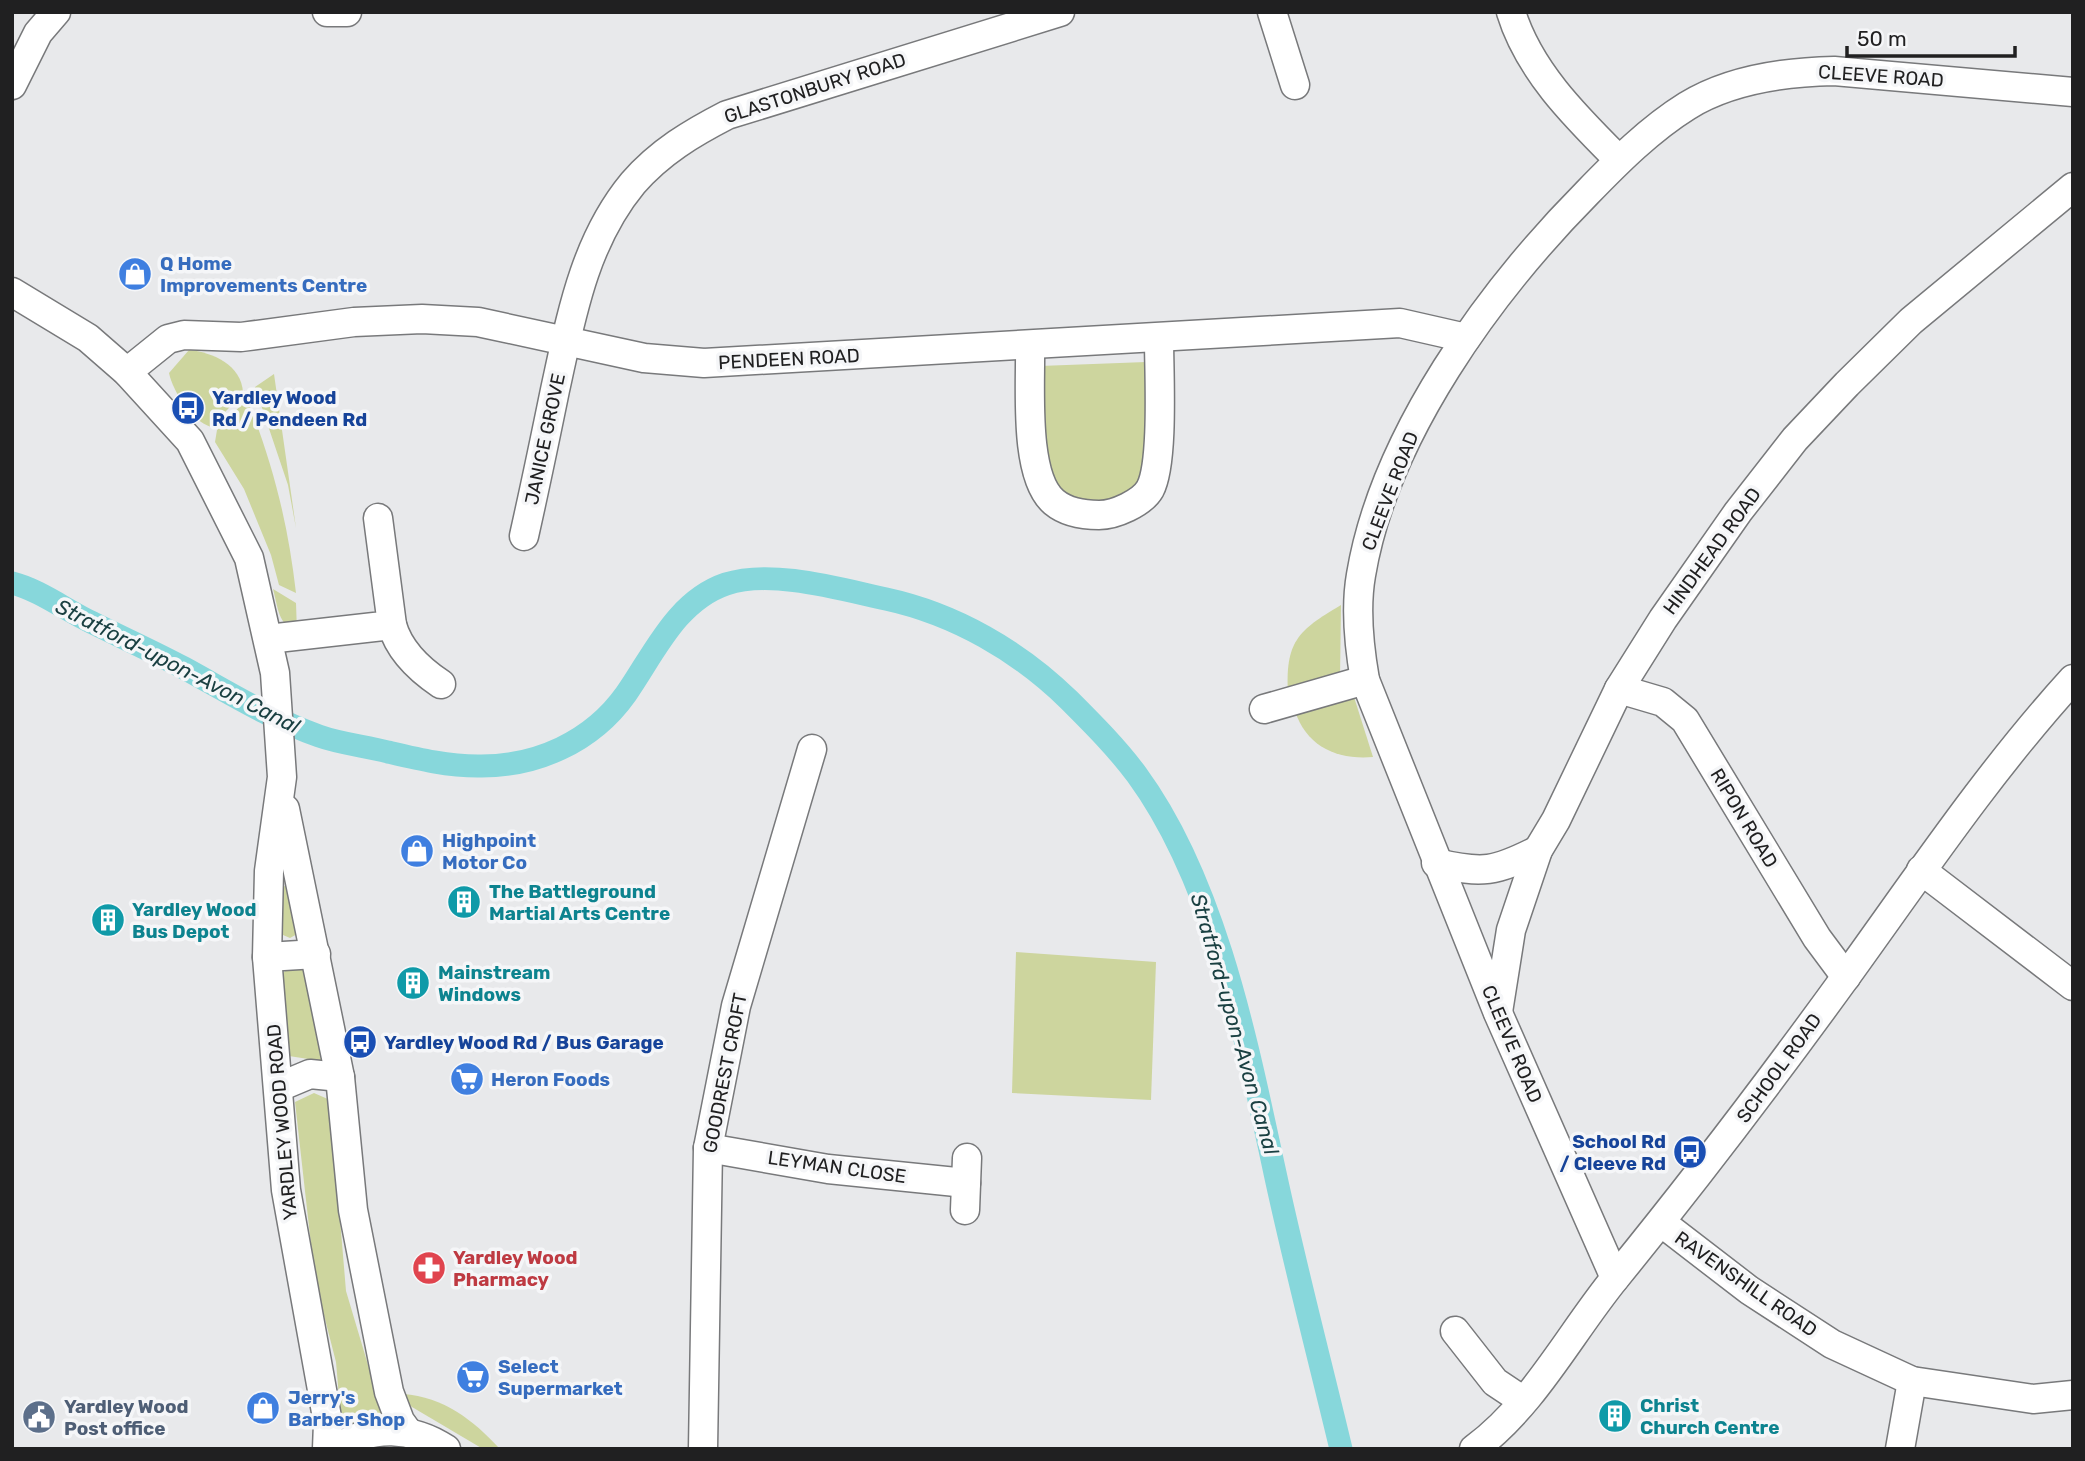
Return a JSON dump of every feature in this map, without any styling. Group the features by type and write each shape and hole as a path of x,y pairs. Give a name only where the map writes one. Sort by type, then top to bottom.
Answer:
{"street":[{"path":"12,85 38,33 56,12"},
{"path":"327,12 347,12"},
{"name":"GLASTONBURY ROAD","path":"565,342 585,264 607,221 633,183 683,138 727,115 1060,12"},
{"path":"1272,12 1295,85"},
{"path":"1511,12 1517,31 1562,103 1619,160"},
{"name":"CLEEVE ROAD","path":"1615,1278 1498,1013 1436,863 1400,763 1364,680 1359,650 1359,593 1374,524 1398,458 1466,338 1540,240 1619,160 1687,106 1756,79 1806,72 1834,71 2073,92"},
{"name":"HINDHEAD ROAD","path":"1498,1013 1511,930 1538,850 1556,820 1619,689 1708,555 1795,439 1911,321 2073,187"},
{"name":"YARDLEY WOOD ROAD","path":"12,292 88,338 127,372 190,441 214,483 249,558 276,680 282,785 340,1076 352,1210 389,1392 400,1421 408,1432"},
{"name":"PENDEEN ROAD","path":"127,372 168,339 184,335 241,337 354,322 422,319 478,322 645,358 704,363 1159,339 1400,323 1466,338"},
{"path":"1030,346 1033,453 1041,485 1054,502 1074,513 1103,515 1124,509 1150,489 1157,459 1159,339"},
{"name":"JANICE GROVE","path":"524,536 565,342"},
{"path":"378,518 392,625 406,652 441,684"},
{"path":"268,639 392,625"},
{"name":"SCHOOL ROAD","path":"1474,1449 1522,1400 1615,1278 1662,1223 1846,977 1921,870 2073,678"},
{"path":"1264,709 1364,680"},
{"name":"RIPON ROAD","path":"1619,689 1663,702 1685,720 1816,938 1846,977"},
{"name":"GOODREST CROFT","path":"703,1449 708,1148 736,1006 812,749"},
{"name":"YARDLEY WOOD ROAD","path":"282,785 269,871 267,957 286,1190 328,1423 327,1449"},
{"path":"1436,863 1466,870 1499,869 1538,850"},
{"path":"1921,870 2073,986"},
{"path":"267,957 316,954"},
{"path":"279,1087 310,1074 340,1076"},
{"name":"LEYMAN CLOSE","path":"708,1148 828,1169 966,1183"},
{"name":"RAVENSHILL ROAD","path":"1662,1223 1749,1290 1822,1338 1912,1381 2033,1399 2073,1395"},
{"path":"1455,1331 1495,1382 1522,1400"},
{"path":"1900,1449 1912,1381"},
{"path":"338,1449 369,1433 408,1432 425,1437 446,1449"}],"green space":[{"path":"189,350 216,357 224,362 232,368 241,383 243,393 211,427 197,419 184,405 169,373"},
{"path":"1146,362 1151,463 1136,494 1073,508 1044,473 1040,366"},
{"path":"274,374 296,528 288,485 255,387"},
{"path":"247,399 278,494 289,542 296,593 279,585 271,555 244,489 215,442 217,430"},
{"path":"273,589 296,603 297,632 282,620"},
{"path":"1341,605 1340,679 1288,695 1289,662 1297,640 1314,623"},
{"path":"1354,697 1373,757 1347,756 1325,749 1307,734 1295,711"},
{"path":"284,886 290,888 299,933 290,938 283,935 281,889"},
{"path":"1016,952 1156,962 1151,1100 1012,1093"},
{"path":"301,965 308,973 316,996 321,1061 289,1056 283,973 289,967"},
{"path":"314,1093 330,1100 346,1291 385,1422 342,1432 336,1362 315,1280 295,1102"},
{"path":"403,1394 445,1405 468,1420 500,1449 483,1449 412,1407 403,1400"}],"waterway":[{"name":"Stratford-upon-Avon Canal","path":"12,583 43,596 301,729 327,739 433,762 466,766 521,762 561,748 580,738 612,711 668,630 693,603 708,592 744,580 806,582 912,606 961,625 1007,650 1050,682 1121,755 1164,818 1188,865 1208,914 1240,1019 1341,1449"}],"place":[{"name":"Q Home Improvements Centre","path":"135,274"},
{"name":"Yardley Wood Rd / Pendeen Rd","path":"188,408"},
{"name":"Highpoint Motor Co","path":"417,851"},
{"name":"The Battleground Martial Arts Centre","path":"464,902"},
{"name":"Yardley Wood Bus Depot","path":"108,920"},
{"name":"Mainstream Windows","path":"413,983"},
{"name":"Yardley Wood Rd / Bus Garage","path":"360,1042"},
{"name":"Heron Foods","path":"467,1079"},
{"name":"School Rd / Cleeve Rd","path":"1690,1152"},
{"name":"Yardley Wood Pharmacy","path":"429,1268"},
{"name":"Select Supermarket","path":"473,1377"},
{"name":"Jerry's Barber Shop","path":"263,1408"},
{"name":"Christ Church Centre","path":"1615,1416"},
{"name":"Yardley Wood Post office","path":"39,1417"}]}
